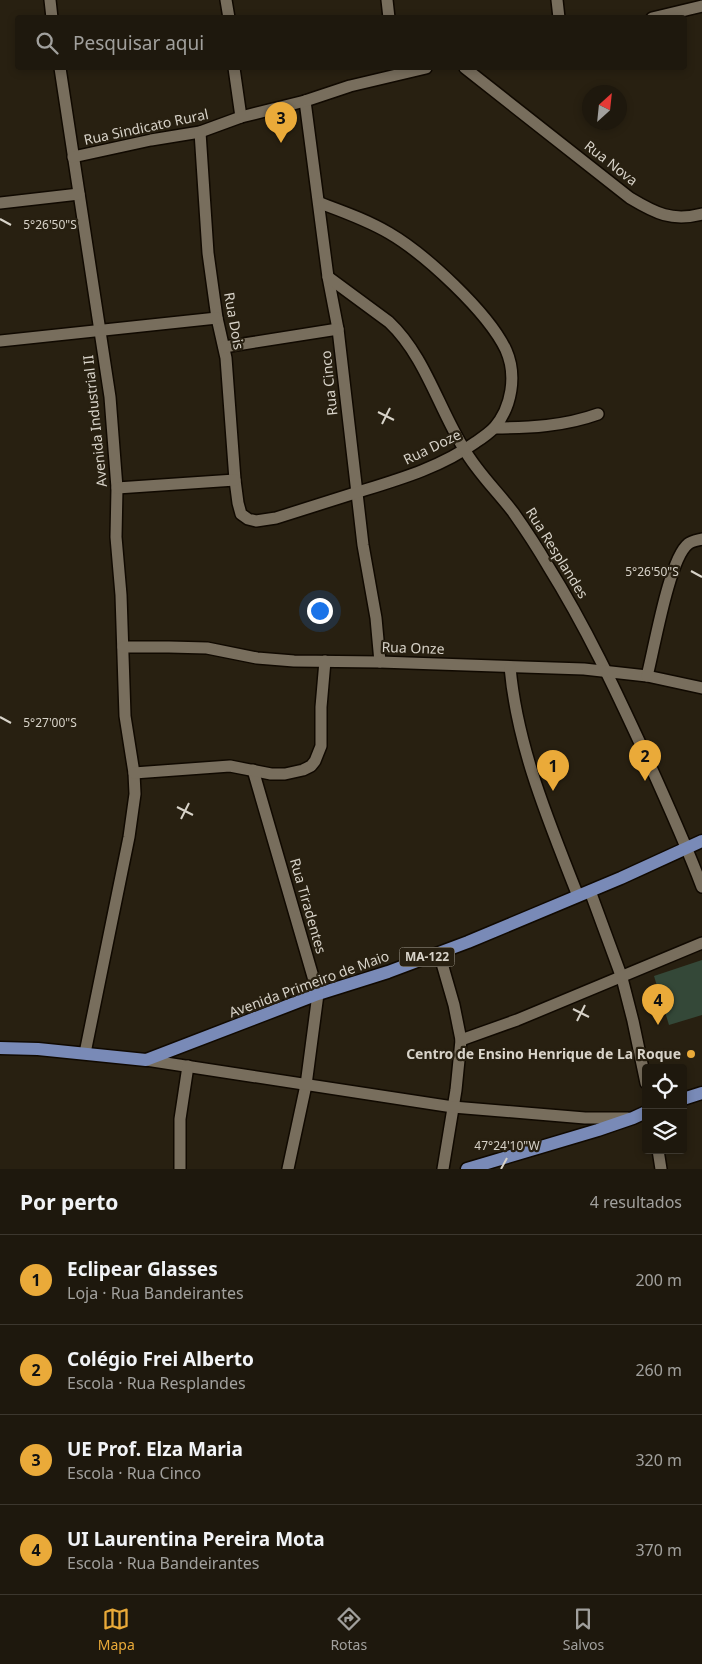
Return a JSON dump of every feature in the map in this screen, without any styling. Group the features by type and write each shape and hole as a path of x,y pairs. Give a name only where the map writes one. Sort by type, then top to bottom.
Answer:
{"main road":[{"name":"Avenida Primeiro de Maio","path":"146,1060 318,994 388,972 439,953 662,860 702,841"},
{"name":"MA-122","path":"0,1048 85,1053 146,1060"},
{"path":"687,1098 702,1093"},
{"path":"467,1169 598,1130 642,1114"}],"street":[{"path":"50,0 52,15"},
{"path":"226,0 228,15"},
{"path":"388,0 389,15"},
{"path":"557,0 559,15"},
{"path":"664,15 702,6"},
{"name":"Avenida Industrial II","path":"60,70 110,397 117,488 116,537 125,716 134,773 135,794 134,810 85,1053"},
{"path":"234,70 241,118"},
{"name":"Rua Nova","path":"468,70 630,198 643,206 662,215 673,217 684,218 702,214"},
{"name":"Rua Sindicato Rural","path":"73,158 151,140 200,132 241,118 305,101 395,71"},
{"name":"Rua Cinco","path":"305,101 320,203 328,277 338,329 362,545 376,618 380,662"},
{"name":"Rua Dois","path":"200,132 208,253 224,347 235,480 241,514"},
{"path":"0,202 79,194"},
{"name":"Rua Doze","path":"241,514 248,519 264,520 426,469 464,450 494,428 507,405 511,385 510,361 506,350 491,327 457,289 435,267 391,234 364,220 320,203"},
{"name":"Rua Resplandes","path":"328,277 398,330 427,375 444,413 464,450 525,530 576,613 607,672 687,848 702,886"},
{"path":"0,341 218,318"},
{"path":"224,347 338,329"},
{"path":"494,428 548,425 598,414"},
{"path":"117,488 235,480"},
{"path":"647,676 661,615 678,559 688,544 702,539"},
{"name":"Rua Onze","path":"123,647 169,646 207,648 257,658 294,661 538,667 647,676 702,688"},
{"path":"134,773 230,766 271,774 295,772 311,766 316,761 320,746 325,661"},
{"path":"510,667 512,695 530,766 542,802 622,978 642,1064"},
{"name":"Rua Tiradentes","path":"253,770 318,994 306,1085 288,1169"},
{"path":"461,1040 622,978 702,943"},
{"path":"439,953 454,1004 461,1040 443,1169"},
{"path":"146,1060 453,1107 585,1118 633,1118"},
{"path":"180,1169 180,1119 188,1066"},
{"path":"659,1154 661,1169"}],"green space":[{"path":"702,960 702,1015 669,1025 654,976"}],"place":[{"name":"UE Prof. Elza Maria","path":"281,143"},
{"name":"Colégio Frei Alberto","path":"645,781"},
{"name":"Eclipear Glasses","path":"553,791"},
{"name":"UI Laurentina Pereira Mota","path":"658,1025"},
{"name":"Centro de Ensino Henrique de La Roque","path":"691,1054"}]}
